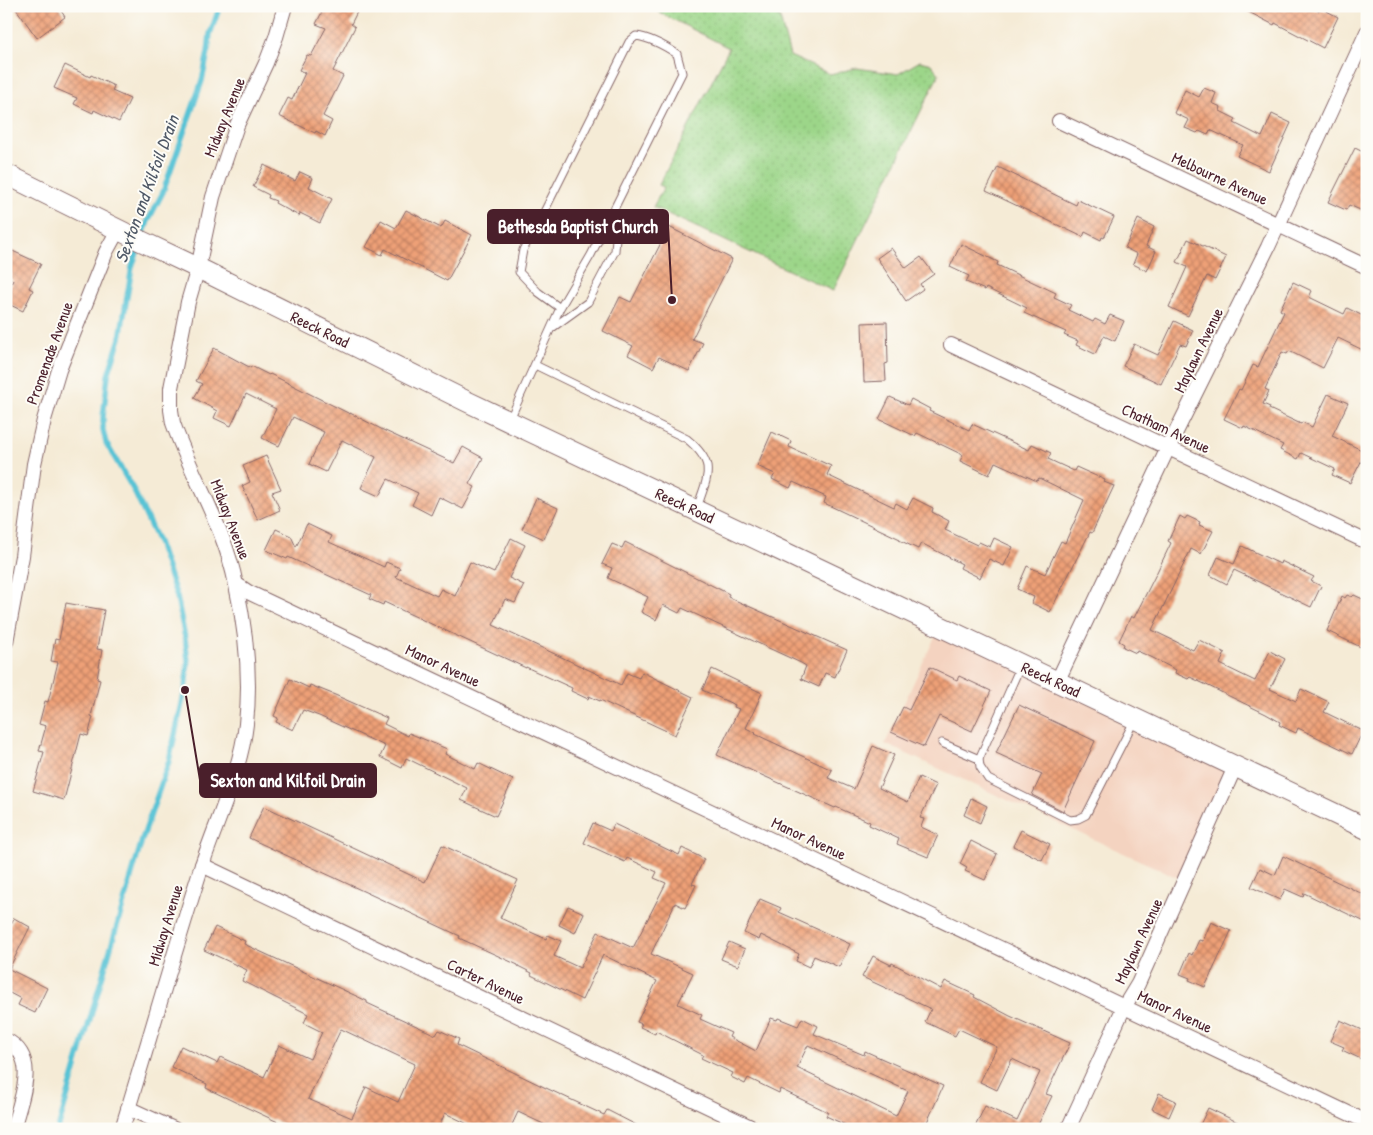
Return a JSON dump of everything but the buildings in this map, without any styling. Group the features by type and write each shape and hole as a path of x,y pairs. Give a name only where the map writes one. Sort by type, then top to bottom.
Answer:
{"street":[{"name":"Midway Avenue","path":"122,1129 202,865 239,759 246,726 248,699 247,665 243,622 236,584 227,547 178,436 171,410 171,388 188,302 198,268 213,197 237,124 272,46 285,6"},
{"name":"Maylawn Avenue","path":"1057,682 1168,448 1278,225 1367,32"},
{"name":"Melbourne Avenue","path":"1059,121 1367,267"},
{"name":"Reeck Road","path":"6,174 509,422 1367,829"},
{"name":"Promenade Avenue","path":"6,642 22,556 34,464 44,420 59,370 106,252 122,231"},
{"name":"Chatham Avenue","path":"951,346 1367,542"},
{"name":"Manor Avenue","path":"236,584 248,592 1367,1122"},
{"name":"Maylawn Avenue","path":"1068,1129 1124,1007 1138,984 1235,767"},
{"name":"Carter Avenue","path":"202,865 755,1129"},
{"path":"6,1040 21,1052 27,1067 26,1080 13,1129"},
{"path":"128,1108 174,1129"}],"lane":[{"path":"509,422 560,308 591,255 682,73 677,54 666,46 645,37 636,36 629,42 523,250 519,272 538,292 560,308"},
{"path":"551,328 588,302 593,294 615,251 616,238 613,212"},
{"path":"535,365 687,439 700,450 708,473 696,510"},
{"path":"1021,665 979,759 980,767 988,779 1070,820 1078,819 1088,812 1135,719"},
{"path":"942,743 979,759"}],"shaded area":[{"path":"940,626 1235,767 1185,881 885,744"}],"green space":[{"path":"647,6 780,6 780,18 790,56 830,74 857,68 898,74 920,61 931,64 939,74 833,291 653,207 664,187 659,185 729,48"}],"waterway":[{"name":"Sexton and Kilfoil Drain","path":"58,1129 142,840 169,761 185,690 188,661 177,597 158,542 133,489 106,443 103,417 108,375 120,338 132,267 148,221 163,192 202,81 210,34 220,6"}],"place":[{"name":"Bethesda Baptist Church","path":"672,300"},
{"name":"Sexton and Kilfoil Drain","path":"185,690"}]}
